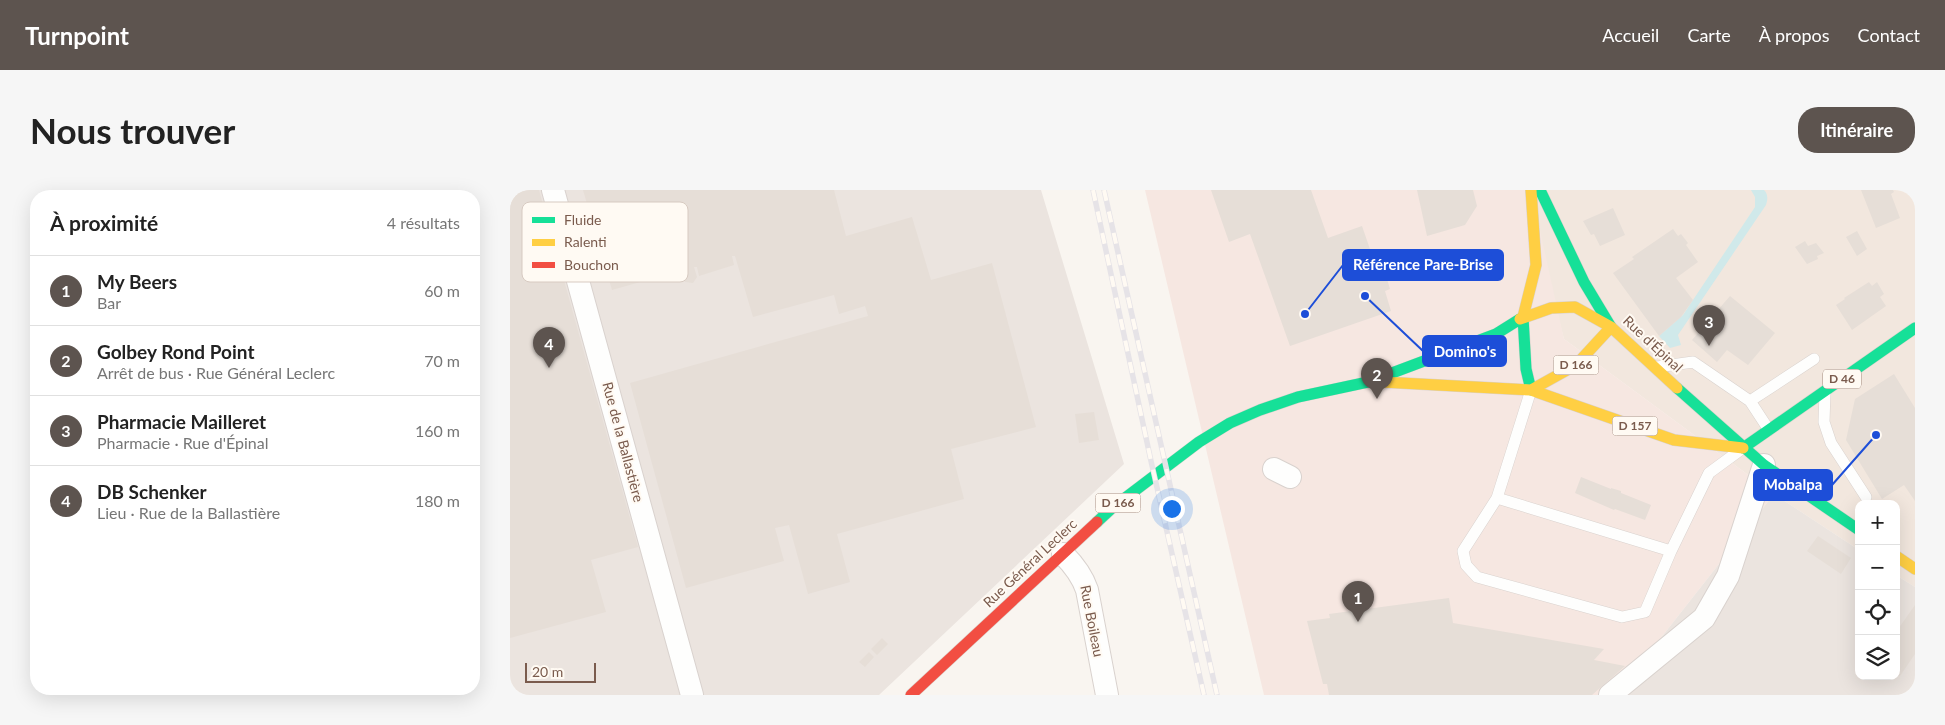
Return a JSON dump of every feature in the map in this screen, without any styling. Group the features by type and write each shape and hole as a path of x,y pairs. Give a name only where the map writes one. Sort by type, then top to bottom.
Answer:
{"main road":[{"path":"1530,190 1536,265 1523,317 1526,370 1531,390"},
{"name":"Rue d'Épinal","path":"1540,190 1584,282 1611,326 1743,448 1764,465 1855,527"},
{"name":"D 166","path":"1523,317 1551,308 1575,307 1611,326 1576,365 1531,390"},
{"name":"Rue Général Leclerc","path":"911,695 1112,508 1199,442 1230,423 1260,410 1298,397 1368,382 1496,334 1523,317"},
{"name":"D 46","path":"1743,448 1915,328"},
{"name":"Rue Général Leclerc","path":"1368,382 1531,390"},
{"name":"D 157","path":"1531,390 1674,440 1743,448"},
{"path":"1900,559 1915,569"}],"street":[{"name":"Rue de la Ballastière","path":"578,282 692,695"},
{"path":"1610,695 1704,618 1728,576 1764,465"},
{"name":"Rue Boileau","path":"1063,554 1074,564 1085,584 1107,695"}],"lane":[{"path":"1750,401 1814,359"},
{"path":"1655,368 1692,362 1750,401 1769,430"},
{"path":"1531,390 1497,498 1463,551 1466,565 1478,577 1622,617 1645,612 1671,551 1709,473 1743,448"},
{"path":"1825,391 1824,422 1831,443 1866,497"},
{"path":"1497,498 1671,551"}],"shaded area":[{"path":"510,190 1041,190 1124,464 879,695 510,695"},
{"path":"1145,190 1531,190 1564,339 1774,494 1616,695 1264,695"},
{"path":"1524,190 1915,190 1915,587 1900,578 1900,500 1855,500 1855,547 1774,494 1564,339"},
{"path":"1774,494 1855,547 1855,680 1900,680 1900,578 1915,587 1915,695 1616,695"}],"water":[{"path":"1751,190 1764,190 1767,197 1766,205 1678,335 1681,345 1670,348 1659,336 1683,315 1755,207 1755,197"}],"building":[{"path":"510,190 539,190 542,202 522,202 522,282 565,282 638,547 591,560 606,612 510,638"},
{"path":"583,190 834,190 846,236 912,217 931,280 992,263 1036,427 951,449 964,499 837,534 850,582 808,594 789,525 775,528 784,561 686,588 630,383 868,316 865,306 839,314 834,295 753,317 735,256 732,256 734,265 699,276 697,267 694,267 697,277 693,283 685,282 688,282 688,202 586,202"},
{"path":"1211,190 1311,190 1328,238 1362,226 1381,281 1387,279 1390,289 1385,291 1391,311 1290,346 1250,234 1229,242"},
{"path":"1417,190 1473,190 1477,206 1465,225 1427,236"},
{"path":"1861,190 1893,190 1894,192 1891,194 1900,218 1876,228"},
{"path":"1613,208 1625,235 1600,246 1594,234 1591,235 1583,221"},
{"path":"1673,229 1678,236 1681,234 1688,243 1686,245 1698,262 1676,278 1693,300 1681,317 1659,336 1613,273 1634,259 1632,257"},
{"path":"1857,231 1867,249 1857,256 1846,237"},
{"path":"1805,241 1808,246 1816,243 1824,253 1817,256 1818,259 1807,264 1795,247"},
{"path":"610,282 640,282 612,290"},
{"path":"1869,282 1872,286 1877,282 1884,294 1880,297 1886,306 1852,330 1836,305"},
{"path":"1730,296 1775,333 1748,365 1727,350 1717,362 1692,340"},
{"path":"1894,374 1915,408 1915,501 1904,485 1882,499 1846,440 1855,399"},
{"path":"1094,412 1099,440 1079,443 1075,414"},
{"path":"1581,477 1621,491 1621,493 1651,505 1645,520 1614,510 1575,493"},
{"path":"1818,536 1851,558 1841,574 1807,551"},
{"path":"1449,598 1453,623 1604,649 1594,660 1625,666 1592,695 1329,695 1327,684 1323,684 1307,621 1330,618 1329,614"},
{"path":"1915,605 1915,654 1900,676 1900,635 1900,626"},
{"path":"882,638 888,644 877,655 871,649"},
{"path":"869,652 874,657 865,667 859,662"}],"railway":[{"path":"1093,190 1151,461 1204,695"},
{"path":"1104,190 1217,695"}],"traffic: fast":[{"path":"1540,190 1584,282 1611,327"},
{"path":"1523,317 1526,369 1531,390"},
{"path":"1097,522 1112,508 1199,442 1230,423 1298,397 1368,382 1496,334 1520,319"},
{"path":"1743,448 1915,328"},
{"path":"1677,388 1764,465 1855,527"}],"traffic: slow":[{"path":"1523,317 1536,265 1531,190"},
{"path":"1520,319 1551,308 1575,307 1611,327 1677,388"},
{"path":"1531,390 1576,365 1611,327"},
{"path":"1382,382 1531,390 1674,440 1743,448"},
{"path":"1900,559 1915,569"}],"traffic: jam":[{"path":"911,695 1097,522"}],"place":[{"name":"Domino's","path":"1365,296"},
{"name":"Référence Pare-Brise","path":"1305,314"},
{"name":"Pharmacie Mailleret","path":"1709,346"},
{"name":"DB Schenker","path":"549,368"},
{"name":"Golbey Rond Point","path":"1377,399"},
{"name":"Mobalpa","path":"1876,435"},
{"name":"My Beers","path":"1358,622"}]}
